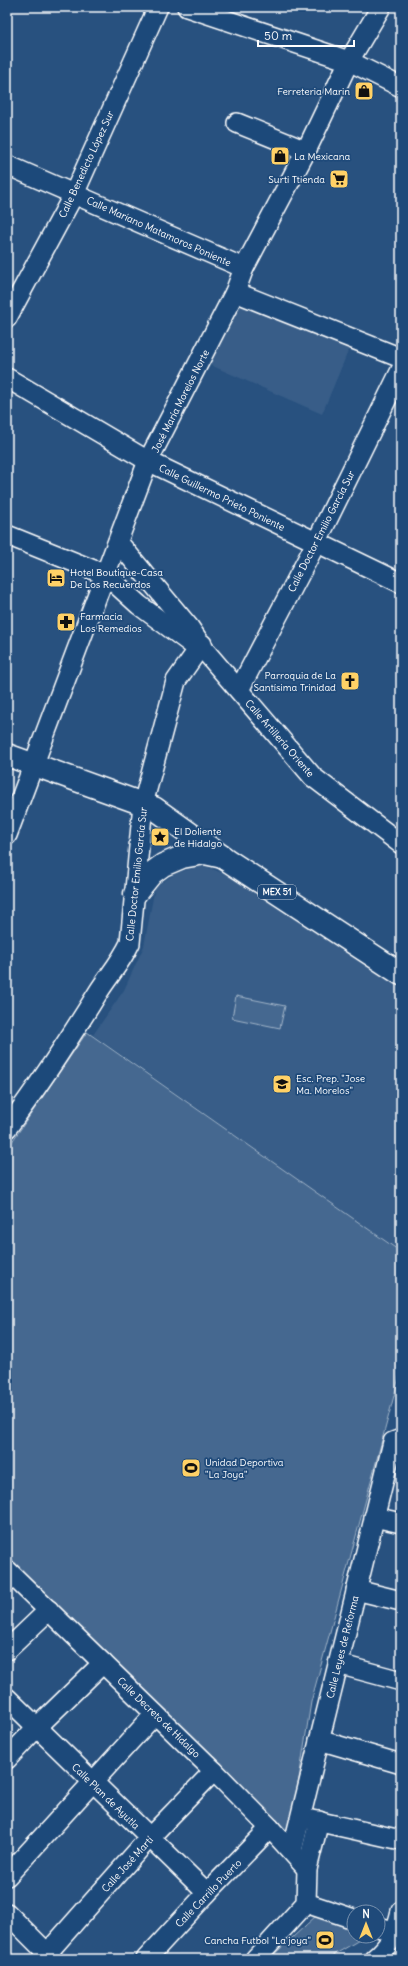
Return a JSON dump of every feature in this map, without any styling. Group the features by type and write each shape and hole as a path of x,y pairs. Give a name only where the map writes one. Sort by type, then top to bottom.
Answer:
{"main road":[{"name":"MEX 51","path":"7,741 36,759 148,802 224,858 401,974"},
{"name":"MEX 51","path":"7,755 36,759"},
{"path":"135,894 152,873 163,865 182,857 205,853 224,858"}],"street":[{"name":"Calle Benedicto López Sur","path":"7,318 74,194 158,7"},
{"path":"187,7 349,61 401,87"},
{"name":"José María Morelos Norte","path":"7,835 148,461 235,292 244,268 306,151 349,61 380,7"},
{"path":"237,123 306,151"},
{"name":"Calle Mariano Matamoros Poniente","path":"7,165 244,268"},
{"path":"235,292 401,358"},
{"name":"Calle Doctor Emilio García Sur","path":"239,690 316,543 401,370"},
{"name":"Calle Guillermo Prieto Poniente","path":"7,378 148,461 401,583"},
{"path":"7,535 106,575"},
{"path":"118,542 202,648"},
{"name":"Calle Artillería Oriente","path":"106,575 139,605 202,648 313,777 401,844"},
{"name":"Calle Doctor Emilio García Sur","path":"7,1128 71,1037 102,987 122,960 130,943 135,894 148,802 176,681 202,648"},
{"name":"Calle Leyes de Reforma","path":"292,1851 374,1517 397,1441"},
{"path":"374,1517 401,1523"},
{"name":"Calle Decreto de Hidalgo","path":"7,1570 214,1771 292,1851 307,1869"},
{"path":"356,1590 401,1601"},
{"path":"7,1650 49,1610"},
{"path":"7,1759 102,1662"},
{"path":"338,1664 401,1681"},
{"name":"Calle Plan de Ayutla","path":"7,1698 36,1728 207,1893"},
{"path":"7,1876 155,1714"},
{"path":"319,1740 401,1764"},
{"name":"Calle José Martí","path":"47,1957 150,1838 214,1771"},
{"path":"300,1817 401,1840"},
{"path":"256,1959 306,1903 307,1869 319,1821"},
{"name":"Calle Carrillo Puerto","path":"146,1959 270,1828"},
{"path":"306,1903 346,1916"},
{"path":"374,1959 382,1953 398,1934 401,1911"},
{"path":"7,1913 47,1957"},
{"path":"386,1930 398,1934"}],"shaded area":[{"path":"237,297 352,342 322,414 206,363"},
{"name":"Esc. Prep. \"Jose Ma. Morelos\"","path":"203,865 232,877 401,987 401,1252 93,1035 124,990 144,946 155,887 176,873"},
{"path":"236,996 285,1006 280,1028 232,1018"},
{"name":"Unidad Deportiva \"La Joya\"","path":"87,1032 401,1252 401,1370 311,1702 289,1842 7,1567 7,1149"},
{"name":"Cancha Futbol \"La joya\"","path":"317,1915 346,1928 346,1944 352,1944 327,1959 269,1959"}],"place":[{"name":"Ferreteria Marin","path":"364,91"},
{"name":"La Mexicana","path":"280,156"},
{"name":"Surti Ttienda","path":"339,179"},
{"name":"Hotel Boutique-Casa De Los Recuerdos","path":"56,578"},
{"name":"Farmacia Los Remedios","path":"66,622"},
{"name":"Parroquia de La Santísima Trinidad","path":"350,681"},
{"name":"El Doliente de Hidalgo","path":"160,837"},
{"name":"Esc. Prep. \"Jose Ma. Morelos\"","path":"282,1084"},
{"name":"Unidad Deportiva \"La Joya\"","path":"191,1468"},
{"name":"Cancha Futbol \"La joya\"","path":"325,1940"}]}
